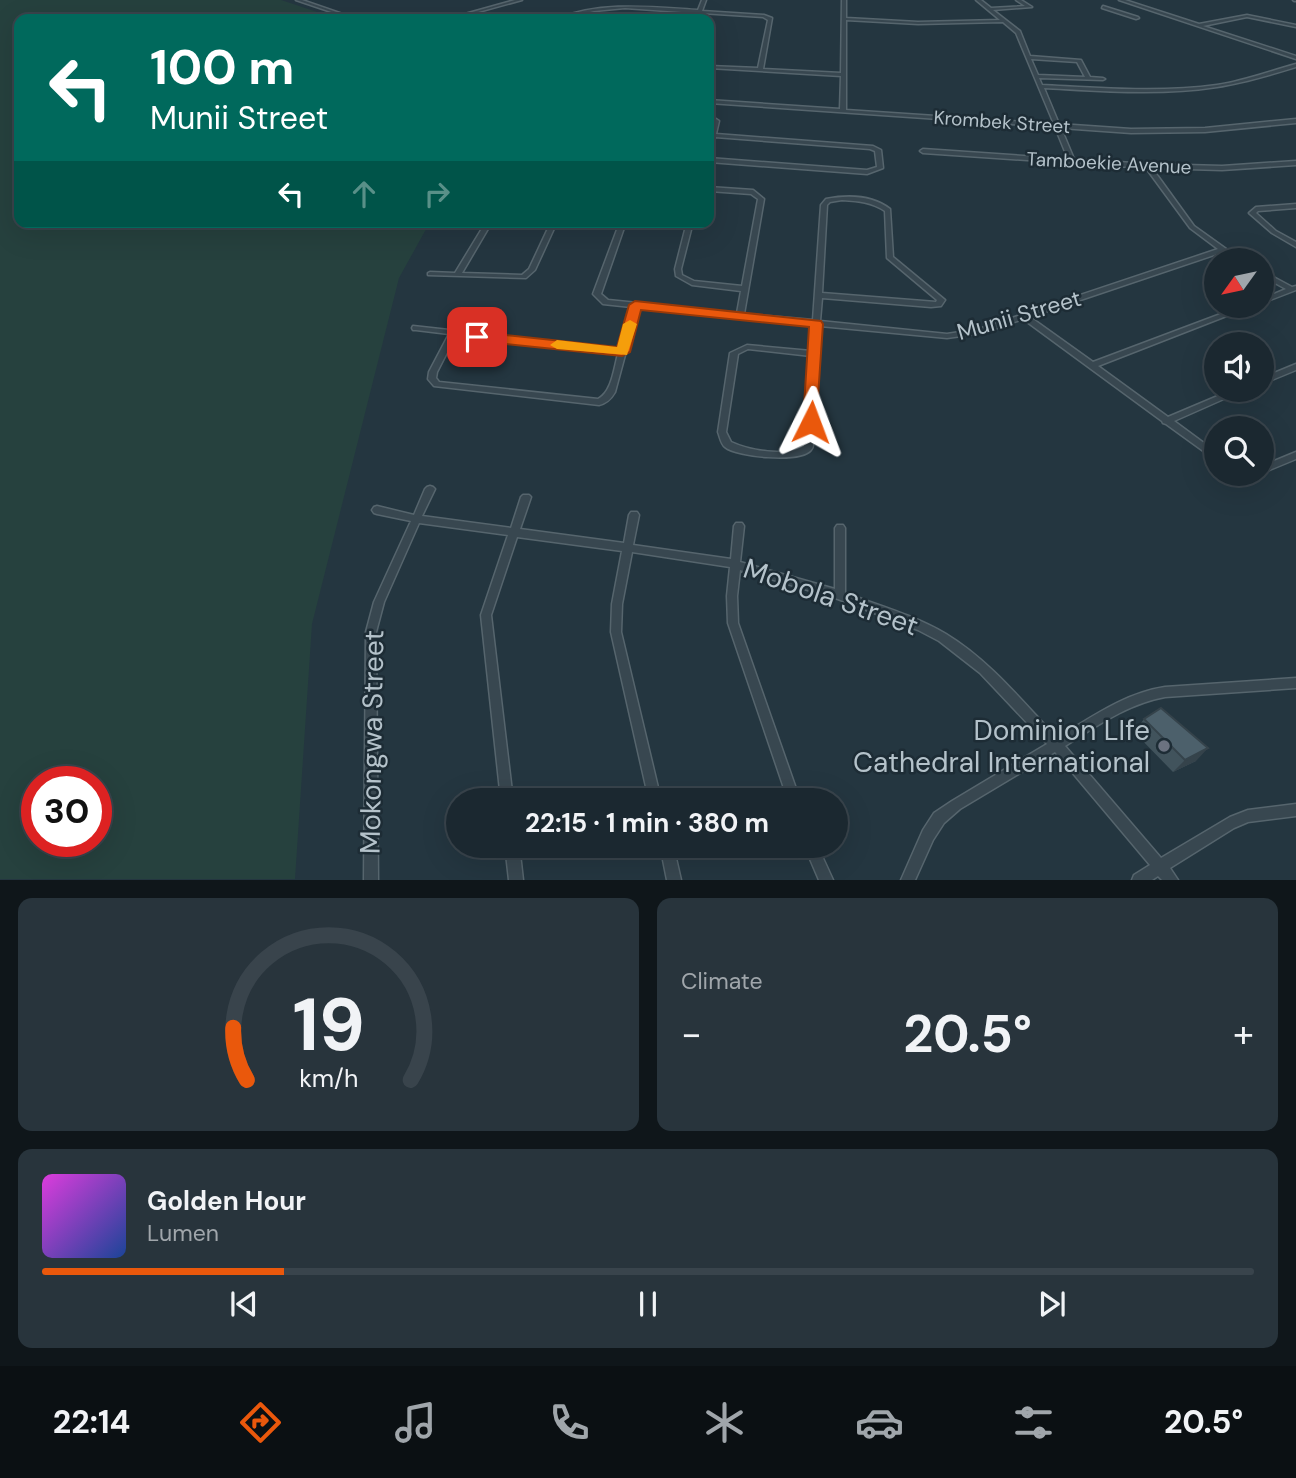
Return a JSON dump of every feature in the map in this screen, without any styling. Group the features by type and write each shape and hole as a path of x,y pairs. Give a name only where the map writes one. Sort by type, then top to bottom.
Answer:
{"street":[{"path":"298,0 340,14"},
{"path":"468,14 520,0"},
{"path":"698,14 704,0"},
{"path":"843,111 844,0"},
{"path":"978,0 1018,32 1072,161"},
{"path":"1000,0 1015,9"},
{"path":"992,9 1030,7 1018,0"},
{"path":"1121,0 1296,58"},
{"path":"1131,3 1144,0"},
{"path":"1103,6 1137,18"},
{"path":"1120,12 1141,6"},
{"path":"576,14 617,7 759,15 769,19 760,70"},
{"path":"1199,26 1241,16 1268,18 1296,26"},
{"path":"844,19 918,23 1006,20"},
{"path":"1030,57 1092,61"},
{"path":"1057,59 1066,77"},
{"path":"1079,61 1088,78"},
{"path":"1042,86 1144,91 1200,88 1248,79 1296,65"},
{"path":"714,67 844,75"},
{"path":"1038,75 1103,79"},
{"name":"Krombek Street","path":"714,102 1057,126 1179,131 1240,128 1296,121"},
{"path":"714,130 716,121"},
{"path":"714,135 871,147 878,150 880,167 877,171 867,172 714,160"},
{"name":"Tamboekie Avenue","path":"923,151 1148,166 1222,168 1296,163"},
{"path":"1148,166 1192,227 1218,248"},
{"path":"714,189 750,192 760,197 740,316"},
{"path":"814,354 747,347 734,353 722,432 727,444 743,450 792,456 808,448 817,324 818,295 824,205 828,200 876,202 886,207 890,258 941,300 935,305 818,295"},
{"path":"1296,206 1256,209 1252,213 1269,229 1296,245"},
{"path":"458,274 485,228"},
{"path":"430,274 512,278 528,275 551,228"},
{"name":"Munii Street","path":"622,228 598,296 606,302 959,336 1204,256"},
{"path":"689,228 678,274 688,283 745,289"},
{"path":"1274,279 1294,289"},
{"path":"1274,296 1294,289"},
{"path":"453,334 433,372 432,379 436,384 599,402 610,395 635,305"},
{"path":"1024,316 1204,448"},
{"path":"1091,366 1217,318"},
{"path":"416,328 622,352"},
{"path":"1274,376 1296,367"},
{"path":"1166,421 1211,402"},
{"path":"1274,465 1296,455"},
{"name":"Mokongwa Street","path":"370,880 370,632 379,602 430,489"},
{"path":"506,788 486,615 526,497"},
{"name":"Mobola Street","path":"377,510 416,519 689,554 736,564 840,595 912,622 965,653 984,669 1056,745 1171,880"},
{"path":"634,516 617,604 616,632 652,788"},
{"path":"739,526 732,596 733,623 790,788"},
{"path":"840,528 840,595"},
{"path":"908,880 939,818 956,804 1101,716 1147,695 1296,683"},
{"path":"1139,880 1230,823 1248,816 1296,810"},
{"path":"513,858 516,880"},
{"path":"669,858 674,880"},
{"path":"816,858 826,880"}],"green space":[{"path":"0,0 281,0 323,14 14,14 14,228 427,228 399,278 312,624 295,879 0,879"}],"building":[{"path":"1161,708 1208,748 1185,760 1144,719"}],"slow traffic":[{"path":"557,345 622,352 630,324"}],"place":[{"name":"Dominion LIfe Cathedral International","path":"1164,746"}],"route":[{"path":"477,337 622,352 635,305 817,324 811,422"}]}
